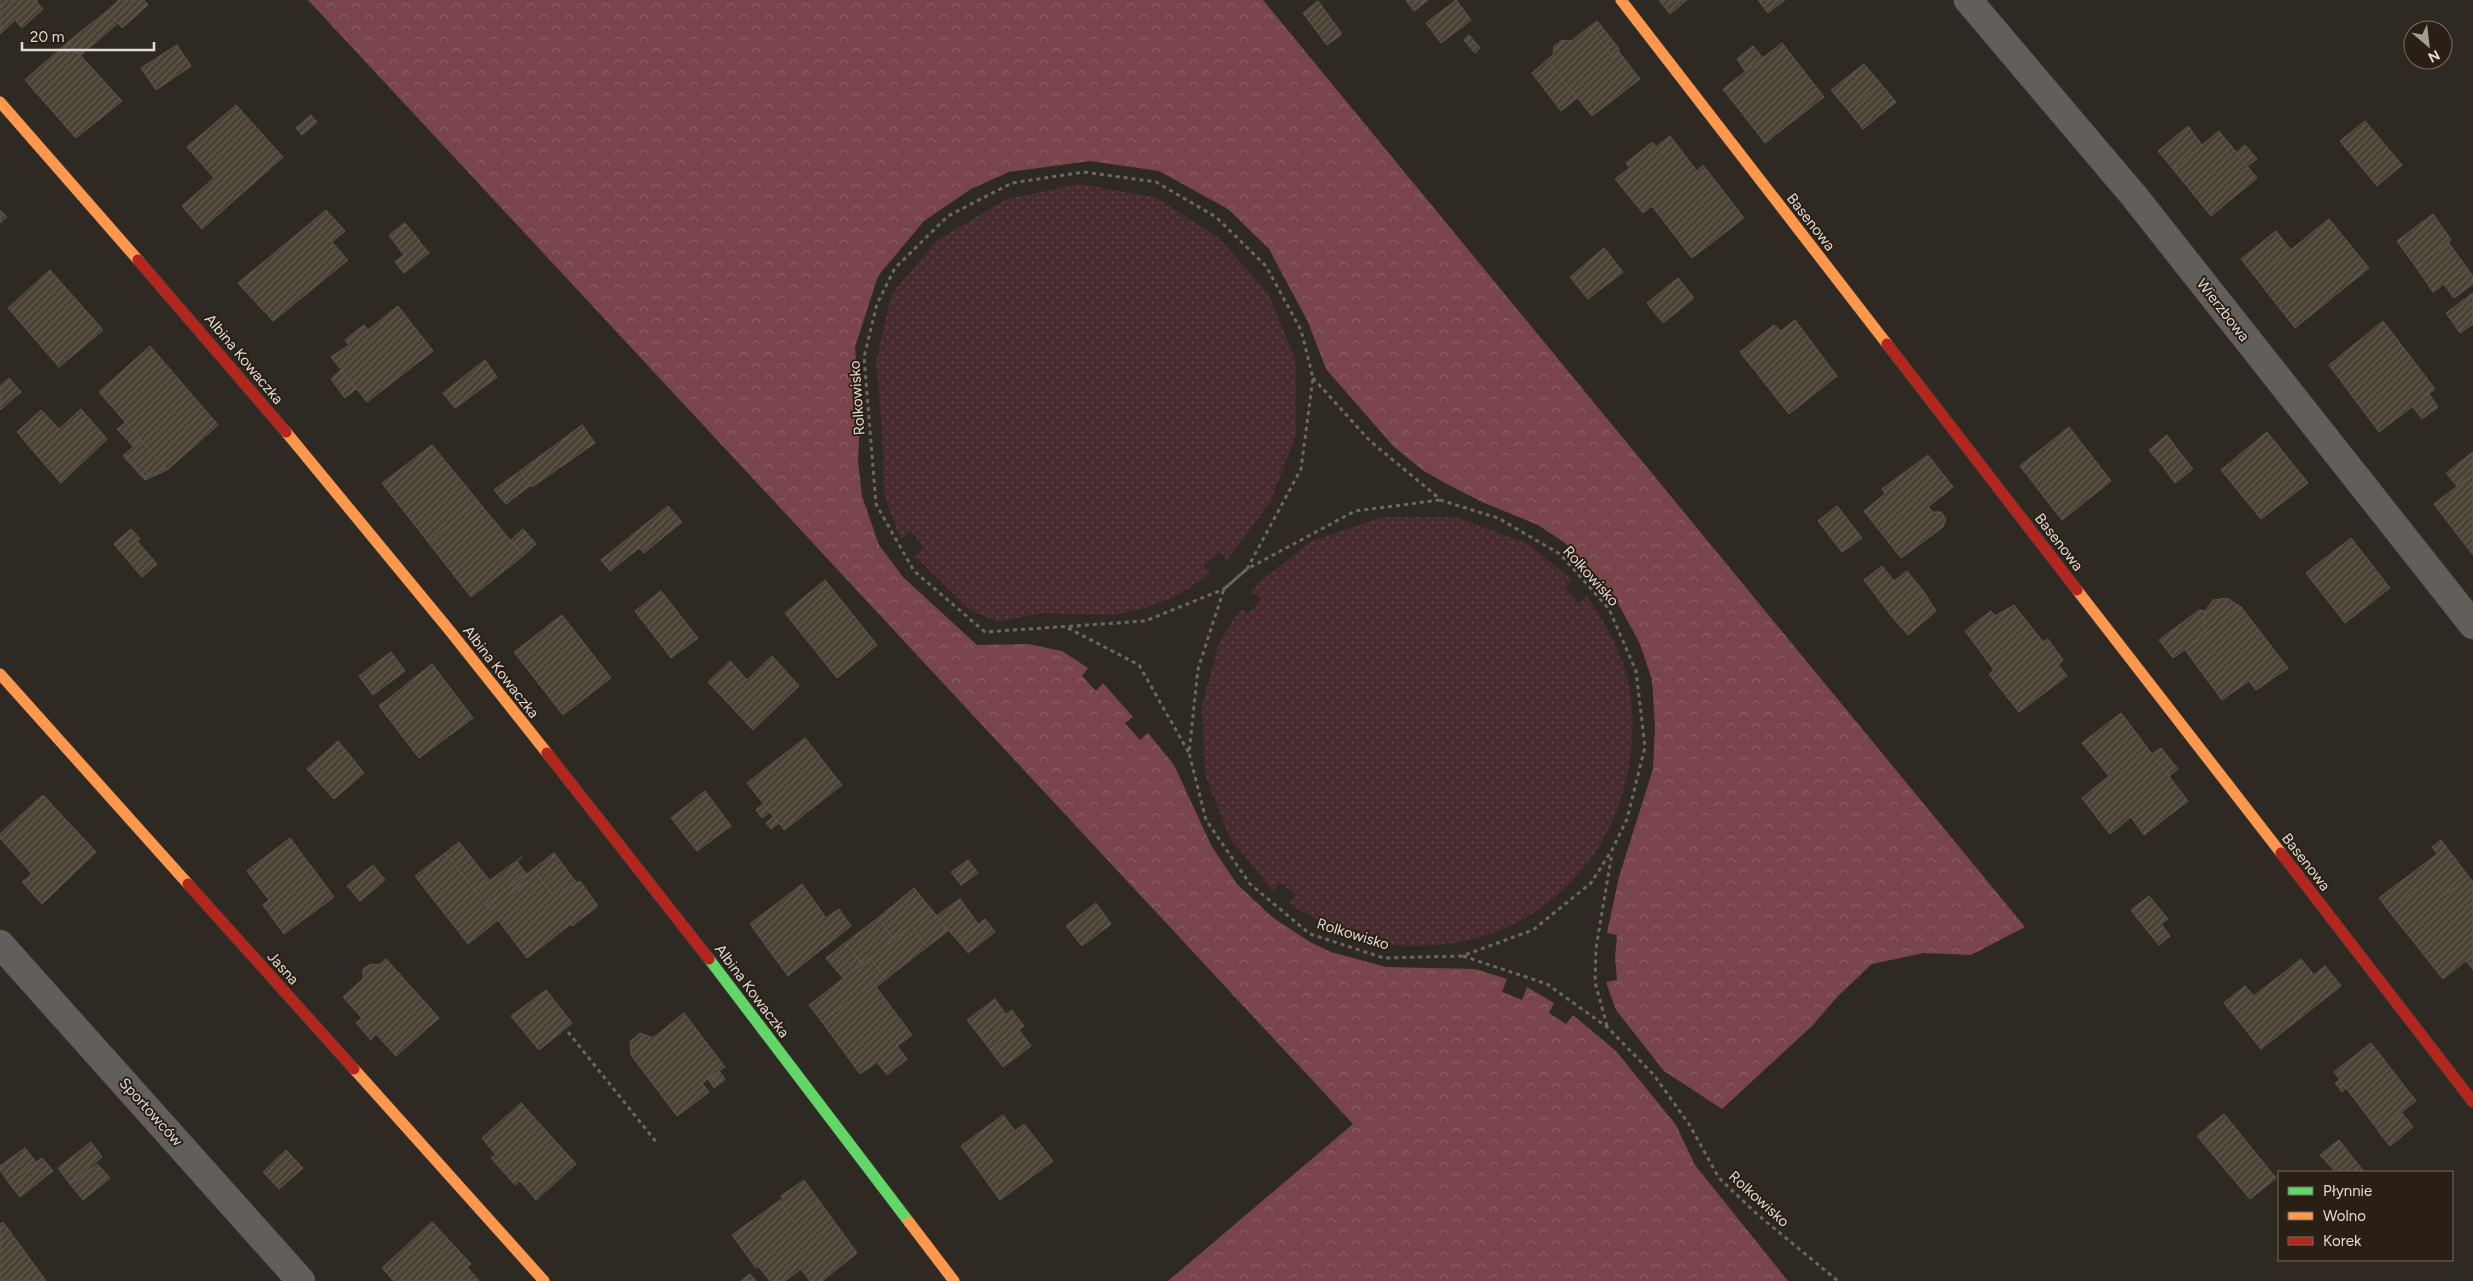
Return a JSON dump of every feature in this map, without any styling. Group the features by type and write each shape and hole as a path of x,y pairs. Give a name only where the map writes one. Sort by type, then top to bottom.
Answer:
{"street":[{"name":"Basenowa","path":"1621,0 2473,1102"},
{"name":"Wierzbowa","path":"1968,0 2134,196 2473,625"},
{"name":"Albina Kowaczka","path":"0,102 234,369 450,631 693,938 954,1281"},
{"name":"Jasna","path":"0,674 544,1281"},
{"name":"Sportowców","path":"0,944 300,1281"}],"path":[{"name":"Rolkowisko","path":"1247,569 1301,469 1313,378 1301,330 1266,266 1216,217 1156,182 1084,172 1012,183 948,216 895,268 877,304 864,357 876,504 914,571 985,632 1145,621 1224,590 1247,569 1355,511 1440,500"},
{"name":"Rolkowisko","path":"1067,627 1140,665 1189,753 1206,820 1250,884 1310,934 1384,958 1462,956 1533,930 1591,883 1612,850 1627,819 1645,747 1636,671 1609,608 1560,554 1498,518 1440,500 1370,442 1313,378"},
{"name":"Rolkowisko","path":"1189,753 1198,669 1224,590"},
{"name":"Rolkowisko","path":"1607,1027 1595,982 1596,948 1612,850"},
{"name":"Rolkowisko","path":"1462,956 1547,984 1607,1027 1654,1075 1689,1124 1719,1178 1758,1215 1838,1281"},
{"path":"568,1032 657,1144"}],"shaded area":[{"path":"1079,184 1155,197 1219,238 1268,293 1296,361 1296,434 1271,501 1227,560 1220,552 1204,566 1211,574 1176,596 1145,608 1112,615 1041,613 998,622 970,610 915,556 924,548 911,531 901,539 884,495 882,427 876,362 891,295 937,240 1007,199"},
{"path":"1382,517 1456,517 1526,543 1573,580 1565,587 1578,603 1587,596 1620,654 1630,692 1632,737 1626,780 1613,821 1592,857 1564,889 1531,915 1491,933 1447,944 1405,946 1364,940 1335,929 1289,904 1296,895 1280,883 1273,891 1229,837 1205,774 1202,706 1220,640 1241,609 1248,614 1261,599 1252,592 1258,583 1312,541"}],"green space":[{"path":"308,0 1263,0 2025,927 1971,955 1924,953 1872,964 1838,996 1812,1026 1722,1109 1664,1071 1616,1010 1606,982 1617,980 1615,957 1617,935 1607,933 1619,877 1653,769 1655,727 1652,680 1640,644 1620,607 1594,573 1565,543 1538,525 1482,502 1445,483 1424,471 1394,447 1326,369 1308,322 1269,249 1228,209 1159,171 1090,161 1009,172 971,189 924,221 878,276 855,347 860,417 858,461 862,496 879,545 903,577 977,645 1028,644 1062,651 1088,668 1082,676 1096,691 1103,683 1133,717 1125,723 1140,740 1148,733 1174,765 1212,847 1237,884 1272,917 1310,942 1331,952 1386,967 1475,969 1507,979 1502,992 1522,1000 1527,987 1554,1003 1549,1013 1566,1024 1573,1015 1616,1051 1676,1125 1695,1165 1788,1281 1168,1281 1353,1124"}],"building":[{"path":"0,0 38,0 36,1 43,9 22,28 15,20 0,34"},
{"path":"119,0 144,0 148,5 122,28 107,11"},
{"path":"1406,0 1428,0 1414,11"},
{"path":"1456,0 1471,20 1441,43 1426,23"},
{"path":"1659,0 1687,0 1670,14"},
{"path":"1758,0 1785,0 1768,13"},
{"path":"1318,1 1342,34 1327,45 1303,13"},
{"path":"107,11 118,23 81,55 68,42"},
{"path":"1597,21 1620,50 1613,57 1589,27"},
{"path":"1589,27 1613,57 1619,52 1640,79 1592,116 1547,60 1553,55 1554,46 1562,40 1571,41"},
{"path":"1469,35 1480,48 1475,53 1464,40"},
{"path":"68,42 122,101 76,138 25,80"},
{"path":"1782,43 1824,97 1765,143 1723,89"},
{"path":"177,45 191,66 156,90 141,68"},
{"path":"1753,46 1763,58 1745,71 1737,59"},
{"path":"1547,60 1577,98 1561,111 1532,73"},
{"path":"1864,64 1881,84 1848,110 1831,90"},
{"path":"1881,84 1896,102 1863,129 1848,110"},
{"path":"236,105 283,157 202,229 182,206 214,178 187,147"},
{"path":"311,115 317,122 302,135 296,128"},
{"path":"2365,121 2402,165 2377,186 2340,141"},
{"path":"2188,126 2202,145 2173,169 2158,151"},
{"path":"2219,131 2257,178 2211,216 2173,169"},
{"path":"1670,136 1697,171 1703,165 1744,218 1692,258 1652,206 1643,213 1615,179 1630,168 1626,163 1652,142 1656,147"},
{"path":"2245,145 2257,159 2247,166 2236,153"},
{"path":"0,210 7,217 0,223"},
{"path":"326,210 345,231 332,242 313,221"},
{"path":"2433,214 2451,240 2416,267 2397,241"},
{"path":"2329,219 2369,268 2295,328 2256,278"},
{"path":"313,221 348,260 273,321 238,283"},
{"path":"405,223 420,241 403,254 389,235"},
{"path":"2276,231 2291,250 2256,278 2241,259"},
{"path":"420,242 429,253 404,273 395,262"},
{"path":"2448,242 2467,268 2433,292 2416,267"},
{"path":"1604,248 1623,272 1588,299 1570,277"},
{"path":"2467,268 2473,277 2473,284 2454,298 2444,284"},
{"path":"50,270 103,330 59,367 8,308"},
{"path":"1678,278 1694,298 1663,323 1647,303"},
{"path":"2473,293 2473,324 2460,333 2446,313"},
{"path":"398,306 433,351 367,402 331,357 349,345 345,340 364,325 368,330"},
{"path":"1795,320 1837,376 1789,414 1740,352 1774,325 1781,331"},
{"path":"2383,321 2435,389 2379,432 2329,365"},
{"path":"150,346 218,425 167,470 99,392"},
{"path":"485,360 497,377 455,408 443,393"},
{"path":"341,370 356,389 345,398 331,379"},
{"path":"9,378 21,392 0,410 0,386"},
{"path":"2429,394 2438,407 2422,419 2413,407"},
{"path":"81,409 107,439 61,483 34,452"},
{"path":"41,410 59,429 34,452 17,432"},
{"path":"126,422 141,440 133,446 117,429"},
{"path":"582,425 595,443 532,487 520,471"},
{"path":"2069,427 2111,481 2062,520 2020,466"},
{"path":"2267,432 2308,483 2261,519 2221,470"},
{"path":"2167,435 2178,450 2161,464 2149,450"},
{"path":"141,440 166,468 145,477 125,454"},
{"path":"432,445 478,501 428,542 382,483"},
{"path":"2178,450 2193,469 2175,483 2161,464"},
{"path":"2473,452 2473,474 2457,486 2446,473"},
{"path":"125,454 145,477 166,468 167,470 145,480 123,456"},
{"path":"1928,455 1953,487 1928,507 1933,512 1941,512 1946,519 1943,527 1901,558 1864,511 1885,494 1882,489"},
{"path":"520,471 531,485 506,504 494,490"},
{"path":"2473,474 2473,555 2434,504"},
{"path":"478,501 523,556 471,597 428,542"},
{"path":"668,506 682,522 644,553 639,548 610,571 601,560"},
{"path":"1837,506 1862,538 1842,552 1818,521"},
{"path":"131,529 140,539 137,541 157,564 142,577 114,544"},
{"path":"523,529 536,544 523,556 511,540"},
{"path":"2351,538 2390,588 2345,623 2306,573"},
{"path":"1882,566 1894,581 1907,571 1924,592 1892,617 1864,580"},
{"path":"825,580 877,645 837,678 785,613"},
{"path":"661,591 698,638 671,658 635,611"},
{"path":"1924,592 1936,611 1908,635 1892,617"},
{"path":"2227,598 2241,607 2207,633 2203,625 2205,611 2213,600"},
{"path":"2014,605 2043,642 2048,639 2063,660 2058,665 2067,676 2019,712 1989,674 1994,670 1965,631 1991,611 1995,616"},
{"path":"2241,607 2288,668 2256,690 2249,681 2222,700 2185,650"},
{"path":"2199,610 2205,611 2203,625 2207,633 2173,658 2159,640"},
{"path":"562,615 611,678 563,715 514,652"},
{"path":"391,652 405,671 373,695 359,676"},
{"path":"772,656 799,686 753,730 708,682 730,661 747,680"},
{"path":"432,664 473,718 419,758 379,706"},
{"path":"2121,713 2188,801 2144,835 2131,817 2110,834 2082,798 2109,776 2082,743"},
{"path":"805,738 842,785 784,830 747,783"},
{"path":"338,741 364,773 334,799 307,769"},
{"path":"2161,748 2178,769 2169,776 2152,754"},
{"path":"705,791 731,826 697,851 671,818"},
{"path":"43,795 96,852 42,904 22,882 32,874 0,838 0,834"},
{"path":"763,804 770,812 762,818 756,810"},
{"path":"774,816 779,823 771,829 766,823"},
{"path":"290,838 334,897 284,934 263,905 269,900 247,871"},
{"path":"2441,840 2469,877 2445,895 2431,878 2389,911 2379,898 2436,855 2437,853 2432,847"},
{"path":"459,842 490,881 475,891 445,853"},
{"path":"445,853 490,909 537,874 556,899 580,881 598,906 527,958 498,920 468,944 415,876"},
{"path":"554,853 577,883 556,899 537,874 490,909 486,905"},
{"path":"522,857 517,861 526,874 486,905 475,891"},
{"path":"968,860 978,873 961,885 951,872"},
{"path":"373,865 385,880 360,901 347,886"},
{"path":"2469,877 2473,882 2473,970 2466,961 2443,979 2389,911 2431,878 2445,895"},
{"path":"802,884 826,918 839,909 851,926 788,976 750,924"},
{"path":"914,888 932,910 894,939 878,918"},
{"path":"2149,896 2168,919 2149,933 2131,910"},
{"path":"960,899 979,925 959,942 936,916"},
{"path":"1096,903 1111,924 1082,946 1066,926"},
{"path":"932,910 948,931 927,947 911,926"},
{"path":"878,918 894,939 862,964 845,943"},
{"path":"985,919 995,932 968,953 959,942"},
{"path":"2161,924 2170,936 2159,945 2149,933"},
{"path":"911,926 927,947 886,979 870,958"},
{"path":"845,943 862,964 843,978 826,958"},
{"path":"870,958 886,979 876,987 873,983 822,1022 809,1005"},
{"path":"386,959 439,1018 396,1056 376,1034 371,1040 356,1023 362,1018 343,997 363,979 363,969 371,964 379,965"},
{"path":"2301,959 2314,975 2325,966 2341,986 2261,1049 2232,1013"},
{"path":"873,983 912,1035 897,1046 907,1059 887,1075 877,1062 860,1074 822,1022"},
{"path":"2245,986 2253,995 2232,1013 2224,1003"},
{"path":"546,990 572,1023 539,1050 511,1016"},
{"path":"995,999 1006,1015 979,1035 967,1020"},
{"path":"1012,1010 1024,1026 991,1051 979,1035"},
{"path":"684,1013 725,1067 702,1083 709,1092 677,1116 631,1055 630,1042 640,1033 653,1038"},
{"path":"1019,1030 1031,1046 1003,1067 991,1051"},
{"path":"2371,1043 2416,1101 2378,1130 2334,1072"},
{"path":"719,1071 725,1079 722,1082 715,1074"},
{"path":"715,1074 722,1082 718,1085 712,1077"},
{"path":"712,1077 718,1085 714,1088 708,1079"},
{"path":"2340,1080 2346,1088 2342,1092 2335,1083"},
{"path":"521,1103 576,1164 536,1200 520,1181 515,1185 491,1158 496,1155 482,1138"},
{"path":"2402,1113 2413,1127 2390,1146 2378,1131"},
{"path":"2224,1114 2276,1178 2250,1199 2197,1136"},
{"path":"1003,1115 1015,1131 1024,1124 1053,1161 1000,1200 961,1146"},
{"path":"2339,1140 2363,1171 2335,1171 2320,1155"},
{"path":"91,1142 102,1157 70,1184 58,1168"},
{"path":"25,1148 36,1162 9,1183 0,1170 0,1166"},
{"path":"286,1150 303,1168 279,1189 263,1172"},
{"path":"42,1158 53,1171 20,1197 9,1183"},
{"path":"97,1164 110,1178 83,1200 70,1184"},
{"path":"804,1180 820,1202 794,1222 779,1201 783,1198 781,1196"},
{"path":"779,1201 794,1222 820,1202 857,1253 822,1281 810,1281 801,1269 785,1281 770,1281 758,1266 756,1268 732,1235"},
{"path":"3,1222 46,1281 0,1281 0,1224"},
{"path":"432,1222 471,1264 467,1267 479,1281 394,1281 382,1268"},
{"path":"750,1274 756,1281 741,1281"}],"traffic: fast":[{"path":"709,959 909,1222"}],"traffic: slow":[{"path":"1621,0 1887,344"},
{"path":"0,102 138,260"},
{"path":"286,432 450,631 547,753"},
{"path":"2077,590 2281,853"},
{"path":"0,674 188,884"},
{"path":"354,1069 544,1281"},
{"path":"909,1222 954,1281"}],"traffic: jam":[{"path":"138,260 286,432"},
{"path":"1887,344 2077,590"},
{"path":"547,753 709,959"},
{"path":"2281,853 2473,1102"},
{"path":"188,884 354,1069"}]}
